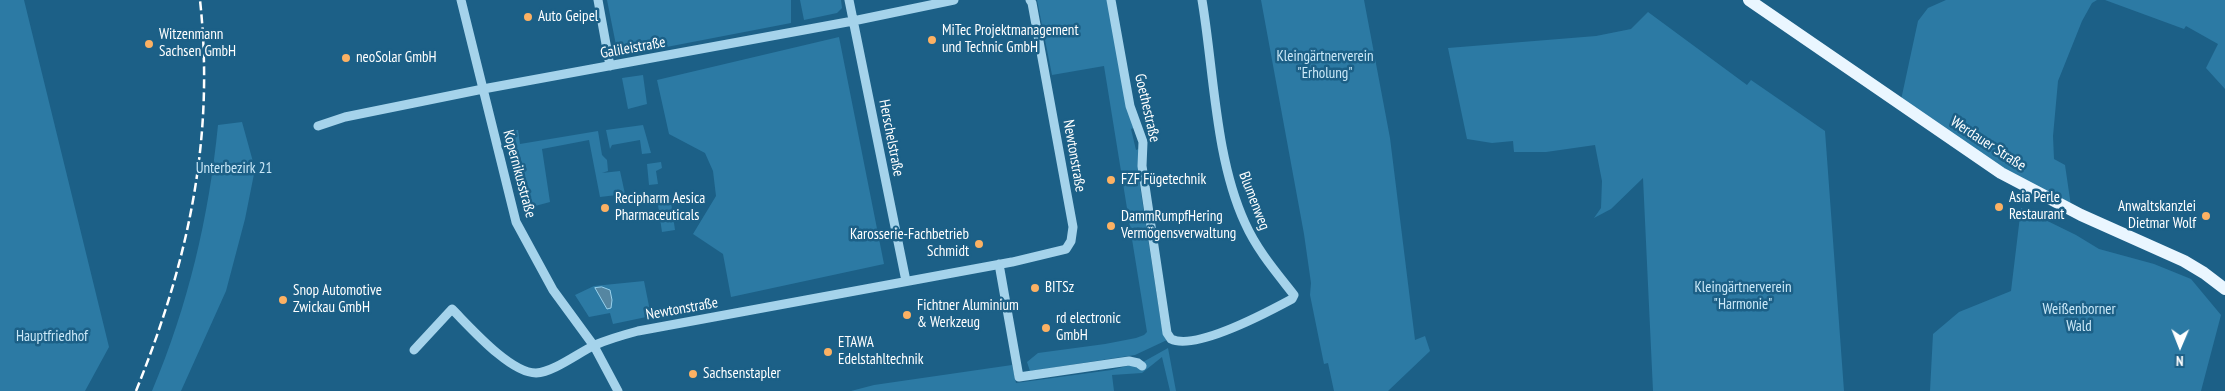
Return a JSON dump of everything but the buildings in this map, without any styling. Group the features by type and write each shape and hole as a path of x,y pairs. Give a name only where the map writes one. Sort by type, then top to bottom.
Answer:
{"main road":[{"name":"Werdauer Straße","path":"1749,0 2000,173 2081,215 2184,261 2225,289"}],"street":[{"name":"Kopernikusstraße","path":"461,0 516,222 533,258 552,290 594,346 618,391"},
{"path":"598,0 610,66"},
{"name":"Herschelstraße","path":"849,0 906,281"},
{"name":"Galileistraße","path":"318,126 345,117 483,88 853,21 954,0"},
{"name":"Newtonstraße","path":"414,350 452,309 499,353 527,372 536,373 546,371 594,346 646,329 999,264 1066,249 1071,241 1073,227 1030,0"},
{"name":"Goethestraße","path":"1111,0 1130,106 1143,142 1142,166 1145,188 1165,323 1171,339"},
{"name":"Blumenweg","path":"1171,339 1180,342 1209,336 1260,316 1292,300 1294,295 1262,254 1245,224 1235,199 1224,157 1202,0"},
{"path":"999,264 1019,377 1129,361 1142,366"}],"green space":[{"name":"Hauptfriedhof","path":"0,0 24,0 109,347 85,391 0,391"},
{"path":"607,0 791,0 791,23 625,55 616,45"},
{"path":"800,0 841,0 842,8 837,13 804,20"},
{"path":"1037,0 1108,0 1136,127 1131,129 1136,150 1141,148 1138,154 1138,173 1161,323 1167,340 1135,355 1030,371 1027,362 1038,353 1105,344 1136,338 1147,332 1104,66 1052,75"},
{"name":"Kleingärtnerverein \"Erholung\"","path":"1261,0 1364,0 1390,138 1415,340 1425,336 1430,351 1388,391 1334,391 1328,363 1324,364 1310,295 1311,283 1304,234"},
{"path":"1946,0 2097,0 2092,3 2082,21 2058,81 2053,136 2054,159 2065,165 2071,206 2042,194 1901,100 1918,21 1928,8"},
{"path":"2105,0 2225,0 2225,89 2206,68 2218,44 2186,26 2184,29"},
{"name":"Kleingärtnerverein \"Harmonie\"","path":"1648,12 1747,85 1751,80 1825,131 1844,391 1653,391 1643,178 1611,209 1594,218 1601,208 1602,181 1595,145 1546,152 1514,152 1513,141 1492,143 1467,139 1448,48 1596,36 1631,29"},
{"path":"839,37 884,264 731,297 723,254 693,234 716,196 713,171 705,153 669,134 657,80"},
{"path":"643,75 647,104 628,109 622,78"},
{"name":"Unterbezirk 21","path":"242,122 255,169 245,219 226,291 181,391 152,391 176,327 195,261 209,193 218,125"},
{"path":"643,125 651,153 642,154 640,140 612,145 610,149 606,130"},
{"path":"504,130 518,130 520,144 598,131 602,155 607,160 608,171 602,173 620,171 625,194 600,197 589,140 542,149 550,202 524,209"},
{"path":"661,162 662,168 656,171 658,184 649,185 647,164"},
{"path":"671,202 675,230 662,232 658,205"},
{"name":"Weißenborner Wald","path":"2021,208 2076,235 2099,249 2154,264 2191,279 2221,315 2201,391 1930,391 1933,334 1959,312 2011,291"},
{"path":"644,281 651,316 613,324 610,313 589,317 575,295 594,286"},
{"path":"1168,348 1176,391 1170,391 1162,357 1142,373 1112,375 1114,391 851,391 874,385 1012,365 1016,383 1111,370 1143,362"}],"shaded area":[{"path":"602,287 610,290 611,308 607,309 595,288"}],"railway":[{"path":"136,391 170,295 183,248 193,200 204,102 204,52 200,0"}],"place":[{"name":"Auto Geipel","path":"528,17"},
{"name":"MiTec Projektmanagement und Technic GmbH","path":"932,40"},
{"name":"Witzenmann Sachsen GmbH","path":"149,44"},
{"name":"neoSolar GmbH","path":"346,58"},
{"name":"FZF Fügetechnik","path":"1111,180"},
{"name":"Asia Perle Restaurant","path":"1999,207"},
{"name":"Recipharm Aesica Pharmaceuticals","path":"605,208"},
{"name":"Anwaltskanzlei Dietmar Wolf","path":"2206,216"},
{"name":"DammRumpfHering Vermögensverwaltung","path":"1111,226"},
{"name":"Karosserie-Fachbetrieb Schmidt","path":"979,244"},
{"name":"BITSz","path":"1035,288"},
{"name":"Snop Automotive Zwickau GmbH","path":"283,300"},
{"name":"Fichtner Aluminium & Werkzeug","path":"907,315"},
{"name":"rd electronic GmbH","path":"1046,328"},
{"name":"ETAWA Edelstahltechnik","path":"828,352"},
{"name":"Sachsenstapler","path":"693,374"}]}
